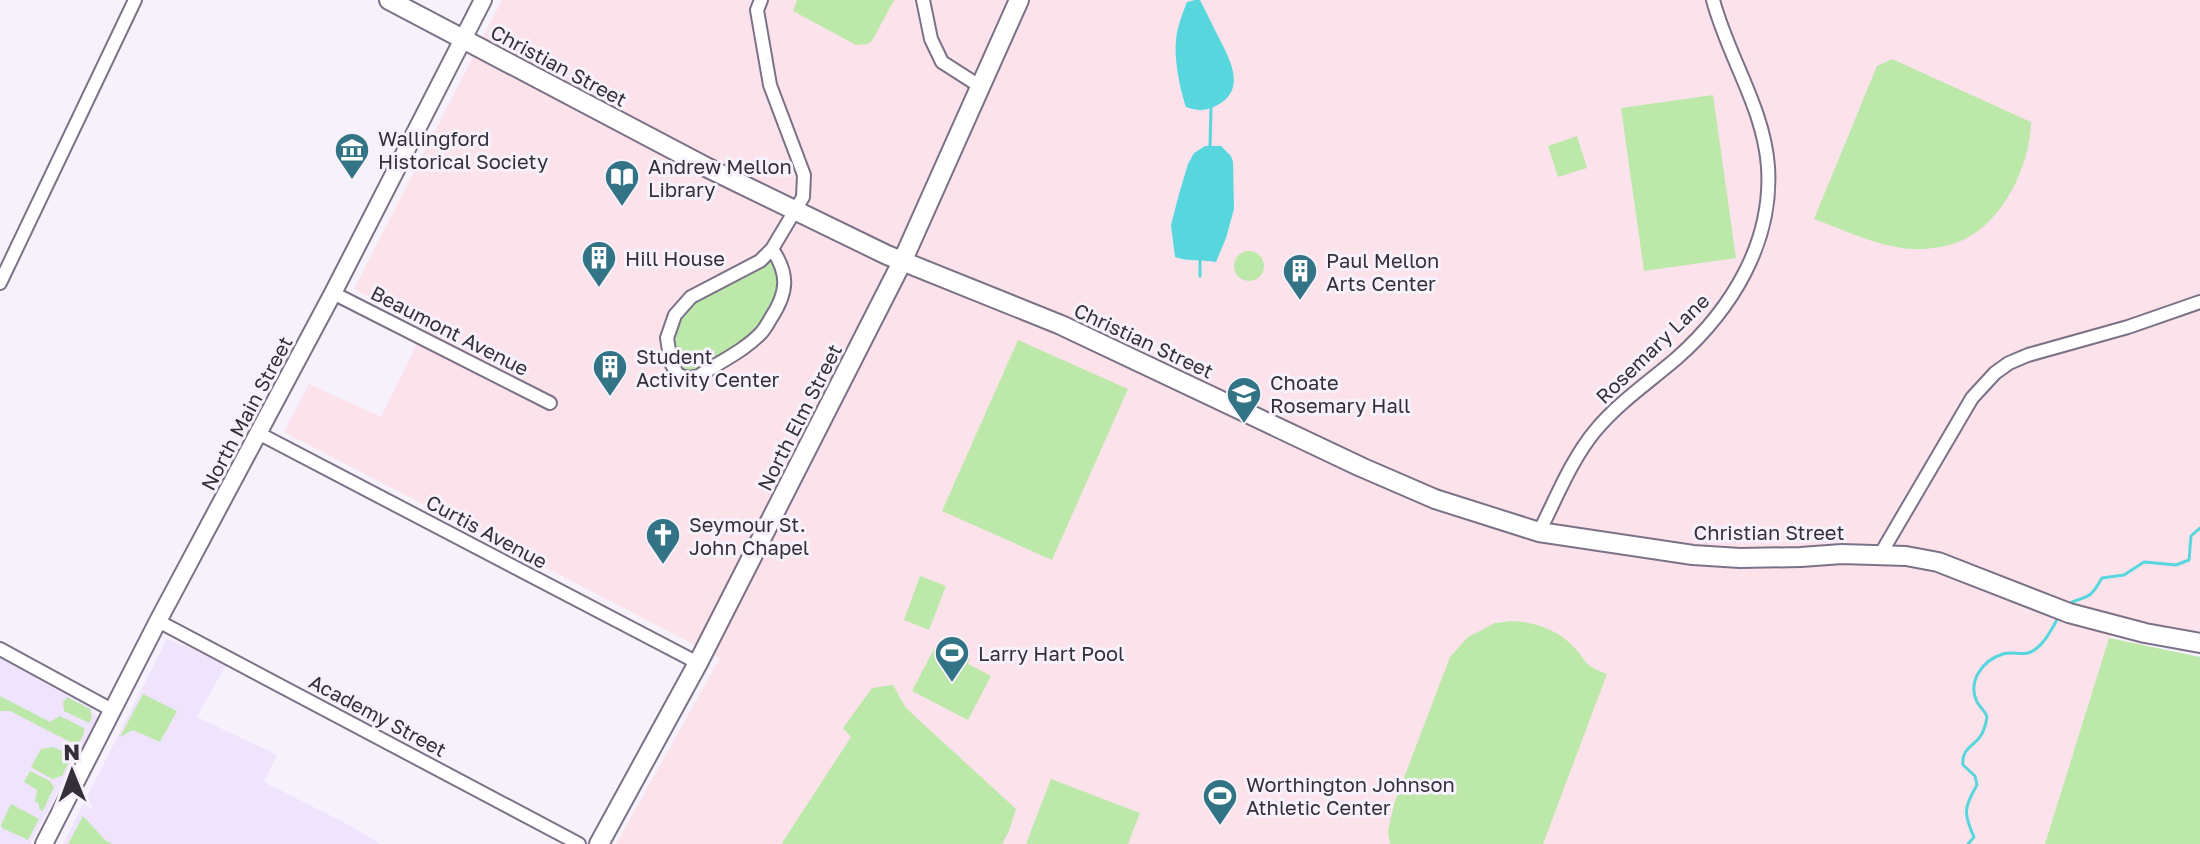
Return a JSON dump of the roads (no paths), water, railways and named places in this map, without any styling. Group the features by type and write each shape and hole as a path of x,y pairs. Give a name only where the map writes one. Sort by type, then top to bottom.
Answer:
{"main road":[{"name":"Christian Street","path":"389,0 704,166 902,262 1061,325 1421,493 1539,532 1693,555 1768,558 1880,555 1938,562 2062,610 2145,633 2200,643"},
{"name":"North Elm Street","path":"599,844 698,663 902,262 1019,0"}],"street":[{"path":"0,283 135,0"},
{"name":"North Main Street","path":"44,844 483,0"},
{"path":"761,0 757,10 770,85 804,175 803,197 772,249 760,261 691,297 681,306 669,327 667,338 671,363 678,375 688,378 699,376 762,333 785,289 784,273 772,249"},
{"path":"923,0 931,39 942,62 981,87"},
{"name":"Rosemary Lane","path":"1539,532 1581,449 1614,412 1709,327 1730,300 1759,236 1767,205 1768,167 1762,131 1713,0"},
{"name":"Beaumont Avenue","path":"333,293 550,403"},
{"path":"1880,555 1972,398 1995,373 2028,355 2128,327 2200,302"},
{"name":"Curtis Avenue","path":"258,433 698,663"},
{"name":"Academy Street","path":"158,621 579,844"},
{"path":"0,649 112,710"}],"water":[{"path":"1200,0 1203,5 1228,56 1234,81 1228,97 1217,106 1204,110 1186,107 1176,57 1182,16 1187,2"},
{"path":"1205,146 1221,146 1233,162 1234,209 1216,262 1175,257 1171,225 1188,164 1194,153"}],"waterway":[{"path":"1210,146 1211,108"},
{"path":"1200,259 1200,276"},
{"path":"2066,605 2090,595 2102,578 2124,575 2144,562 2176,565 2189,560 2191,536 2200,528"},
{"path":"1968,844 1974,837 1966,810 1977,785 1975,776 1963,765 1963,760 1965,752 1981,735 1987,717 1974,694 1976,679 1983,666 1996,657 2006,653 2028,653 2039,647 2060,615"}],"place":[{"name":"Wallingford Historical Society","path":"352,181"},
{"name":"Andrew Mellon Library","path":"622,208"},
{"name":"Hill House","path":"599,289"},
{"name":"Paul Mellon Arts Center","path":"1300,302"},
{"name":"Student Activity Center","path":"610,398"},
{"name":"Choate Rosemary Hall","path":"1244,425"},
{"name":"Seymour St. John Chapel","path":"663,566"},
{"name":"Larry Hart Pool","path":"952,684"},
{"name":"Worthington Johnson Athletic Center","path":"1220,827"}]}
